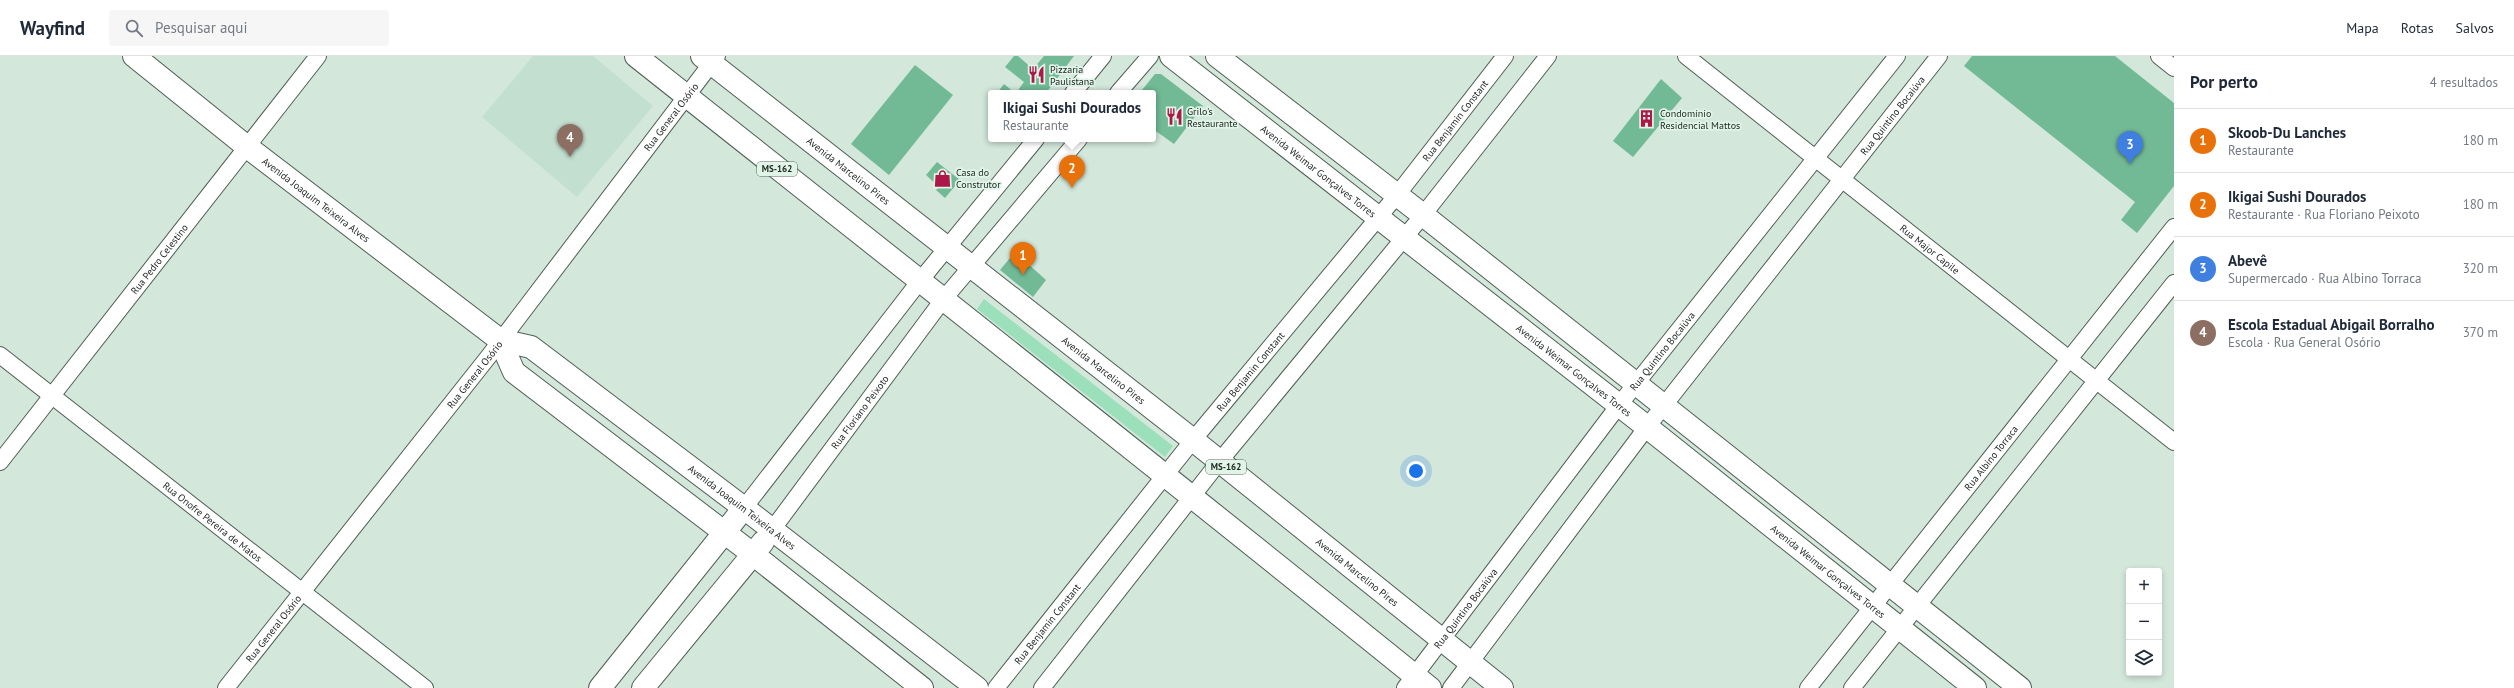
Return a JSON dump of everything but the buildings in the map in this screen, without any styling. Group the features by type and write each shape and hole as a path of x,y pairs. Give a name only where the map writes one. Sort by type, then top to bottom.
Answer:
{"main road":[{"name":"Avenida Joaquim Teixeira Alves","path":"134,56 246,146 500,340 531,347 744,508 977,688"},
{"name":"MS-162","path":"636,56 942,301 1193,496 1416,684"},
{"name":"Avenida Weimar Gonçalves Torres","path":"1171,56 1647,427 1975,688"},
{"path":"1217,56 1423,215 2020,688"},
{"name":"Avenida Marcelino Pires","path":"710,59 1193,440 1502,688"},
{"name":"Avenida Joaquim Teixeira Alves","path":"500,340 514,372 754,555 922,688"},
{"path":"600,688 744,508"},
{"name":"Rua Floriano Peixoto","path":"643,688 754,555 772,530"}],"street":[{"name":"Rua Pedro Celestino","path":"0,462 318,56"},
{"path":"1075,90 1103,56"},
{"path":"1121,90 1150,56"},
{"name":"Rua Benjamin Constant","path":"996,688 1193,440 1397,195 1504,56"},
{"path":"1042,688 1219,462 1403,237 1423,215 1548,56"},
{"name":"Rua Major Capile","path":"1686,56 1842,177 2068,359 2174,442"},
{"name":"Rua Quintino Bocaiúva","path":"1416,684 1442,641 1619,406 1897,56"},
{"name":"Rua Quintino Bocaiúva","path":"1451,688 1472,664 1647,427 1842,177 1939,56"},
{"path":"2158,56 2174,68"},
{"name":"Rua General Osório","path":"226,688 500,340 686,96 710,59"},
{"path":"744,508 919,282 1034,142"},
{"name":"Rua Floriano Peixoto","path":"772,530 942,301 1077,142"},
{"name":"Rua Albino Torraca","path":"1808,688 2174,227"},
{"path":"1852,688 2095,380 2174,283"},
{"name":"Rua Onofre Pereira de Matos","path":"0,355 425,688"}],"shaded area":[{"path":"533,56 593,56 653,106 577,197 482,117"}],"green space":[{"path":"984,299 1173,446 1165,457 977,309"}],"place":[{"name":"Pizzaria Paulistana","path":"1037,75"},
{"name":"Grilo's Restaurante","path":"1174,117"},
{"name":"Condomínio Residencial Mattos","path":"1647,119"},
{"name":"Escola Estadual Abigail Borralho","path":"570,157"},
{"name":"Abevê","path":"2130,164"},
{"name":"Casa do Construtor","path":"943,178"},
{"name":"Ikigai Sushi Dourados","path":"1072,188"},
{"name":"Skoob-Du Lanches","path":"1023,275"}]}
